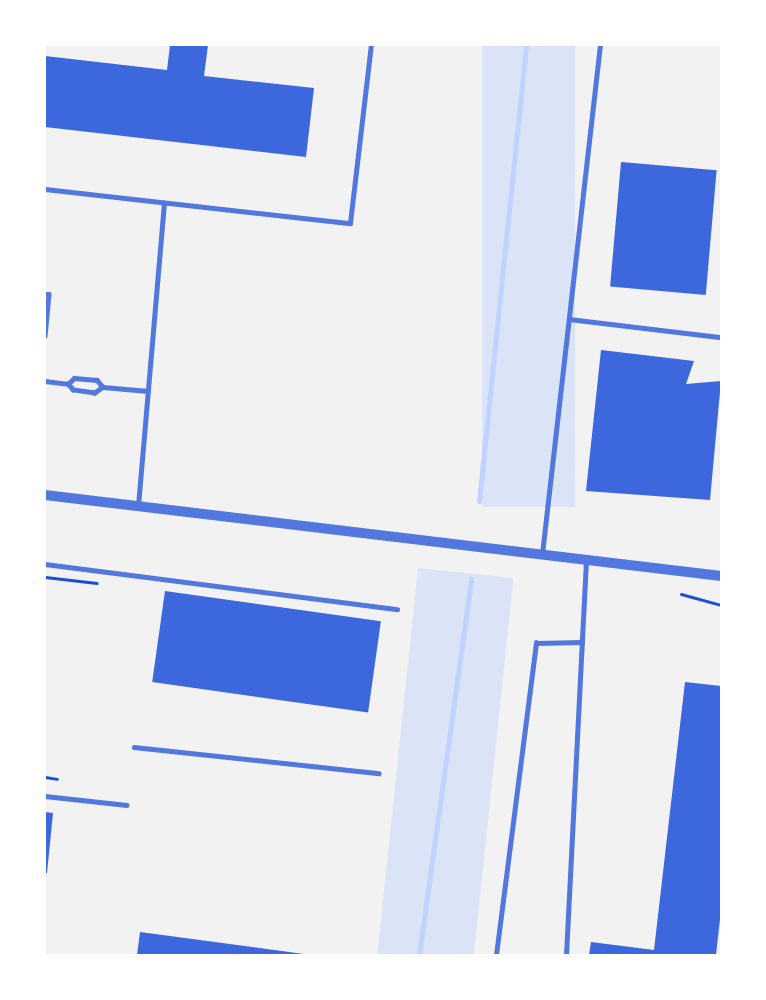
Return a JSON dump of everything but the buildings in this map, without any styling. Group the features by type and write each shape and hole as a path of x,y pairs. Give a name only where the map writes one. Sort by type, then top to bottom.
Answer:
{"street":[{"path":"45,495 721,576"}],"lane":[{"path":"45,189 350,223 371,45"},
{"path":"542,554 600,45"},
{"path":"138,506 164,203"},
{"path":"45,294 49,294 45,336"},
{"path":"569,319 721,337"},
{"path":"68,384 74,378 97,380 103,387"},
{"path":"45,381 68,384 73,390 95,393 103,387 148,391"},
{"path":"566,955 586,560"},
{"path":"45,564 397,609"},
{"path":"496,955 536,643 582,642"},
{"path":"134,747 379,773"},
{"path":"45,795 127,805"}],"path":[{"path":"45,578 101,584"},
{"path":"681,594 721,605"},
{"path":"45,777 57,779"}],"shaded area":[{"path":"482,45 575,45 575,507 482,507"},
{"path":"418,568 513,578 474,955 377,955"}],"waterway":[{"path":"479,501 526,45"},
{"path":"419,955 471,579"}]}
